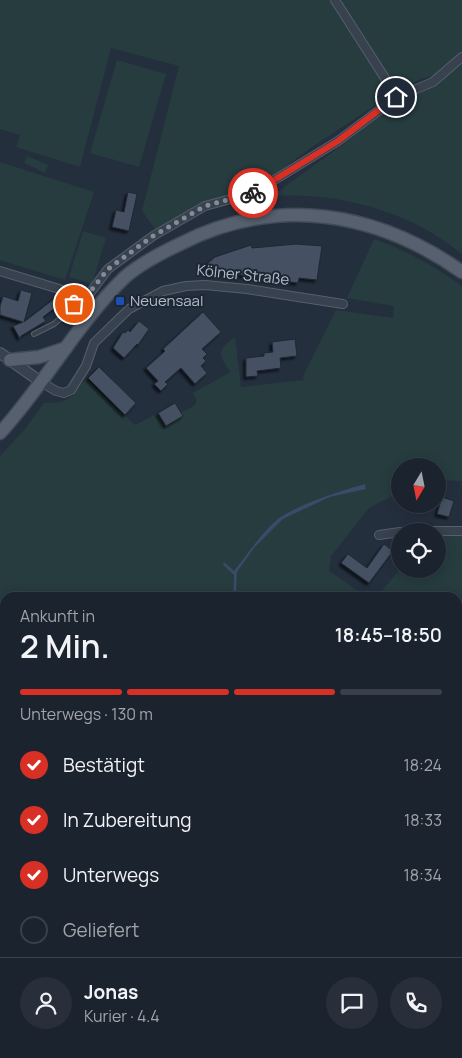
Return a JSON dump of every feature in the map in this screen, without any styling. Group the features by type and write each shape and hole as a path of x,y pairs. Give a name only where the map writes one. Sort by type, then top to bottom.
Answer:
{"main road":[{"path":"0,433 97,307 127,276 153,257 192,237 233,222 271,216 314,215 370,226 394,233 418,244 462,272"},
{"path":"5,356 39,358 66,348"}],"street":[{"path":"335,0 396,97"},
{"path":"0,271 78,294 90,292 108,269 153,236 205,206 253,193 338,141 396,97 433,82 462,57"},
{"name":"Kölner Straße","path":"41,382 56,391 64,393 71,390 86,366 94,343 129,309 163,291 205,284 343,304"},
{"path":"5,356 41,382"},
{"path":"446,531 462,531"},
{"path":"379,536 391,534"}],"lane":[{"path":"34,334 54,324 72,308 78,294"}],"green space":[{"path":"0,0 332,0 387,88 388,94 385,99 312,147 262,184 193,209 155,229 142,211 179,66 111,48 80,167 16,147 20,135 0,129"},
{"path":"341,0 462,0 462,52 435,76 420,79 398,91"},
{"path":"117,60 166,74 139,167 90,153"},
{"path":"462,61 462,254 420,226 373,207 323,197 272,196 345,143 390,106 438,81"},
{"path":"27,156 48,165 45,173 24,163"},
{"path":"0,162 94,192 65,280 0,260"},
{"path":"83,231 106,238 92,284 69,277"},
{"path":"374,239 419,259 462,286 462,490 461,481 446,480 446,458 391,458 391,497 369,508 331,556 329,571 360,592 236,592 237,572 254,548 283,519 330,497 366,489 365,484 312,501 282,516 263,534 234,571 224,563 223,565 234,575 233,592 0,592 0,456 25,429 44,403 60,402 70,398 86,378 135,425 158,413 166,425 183,416 181,413 195,405 197,400 193,393 231,372 223,361 221,353 225,346 235,337 241,387 304,380 303,376 336,310 393,318 394,306 347,298"},
{"path":"446,535 462,535 462,592 381,592 393,578 446,578"}],"water":[{"path":"365,484 366,489 330,497 283,519 254,548 237,572 236,592 233,592 234,575 223,565 224,562 234,571 263,534 282,516 312,501"}],"building":[{"path":"128,192 137,194 129,231 112,227 116,210 124,212"},
{"path":"296,244 322,246 317,280 299,278 298,283 205,270 208,263 215,257 251,245 252,248"},
{"path":"21,290 32,293 24,322 59,295 64,301 43,317 46,321 21,336 20,339 13,326 23,322 0,315 0,306 3,296 18,301"},
{"path":"203,312 221,332 202,349 207,354 203,358 206,361 201,366 207,373 195,384 181,368 165,382 168,384 161,391 154,384 158,381 146,368 165,351 163,349"},
{"path":"139,321 149,329 138,345 124,358 113,348 123,332 125,333 128,330 130,332"},
{"path":"295,339 297,356 280,358 281,368 257,371 258,376 246,377 246,358 264,356 264,353 273,352 272,342"},
{"path":"99,367 136,403 125,415 88,378"},
{"path":"175,403 183,416 166,426 158,413"},
{"path":"446,498 454,501 449,517 437,514 446,513"},
{"path":"384,544 391,549 391,554 369,583 341,563 348,554 367,568"}],"way so far":[{"path":"74,304 78,294 83,295 90,292 108,269 153,236 205,206 253,193"}],"place":[{"name":"Neuensaal","path":"120,301"}],"route":[{"path":"253,193 338,141 396,97"}]}
